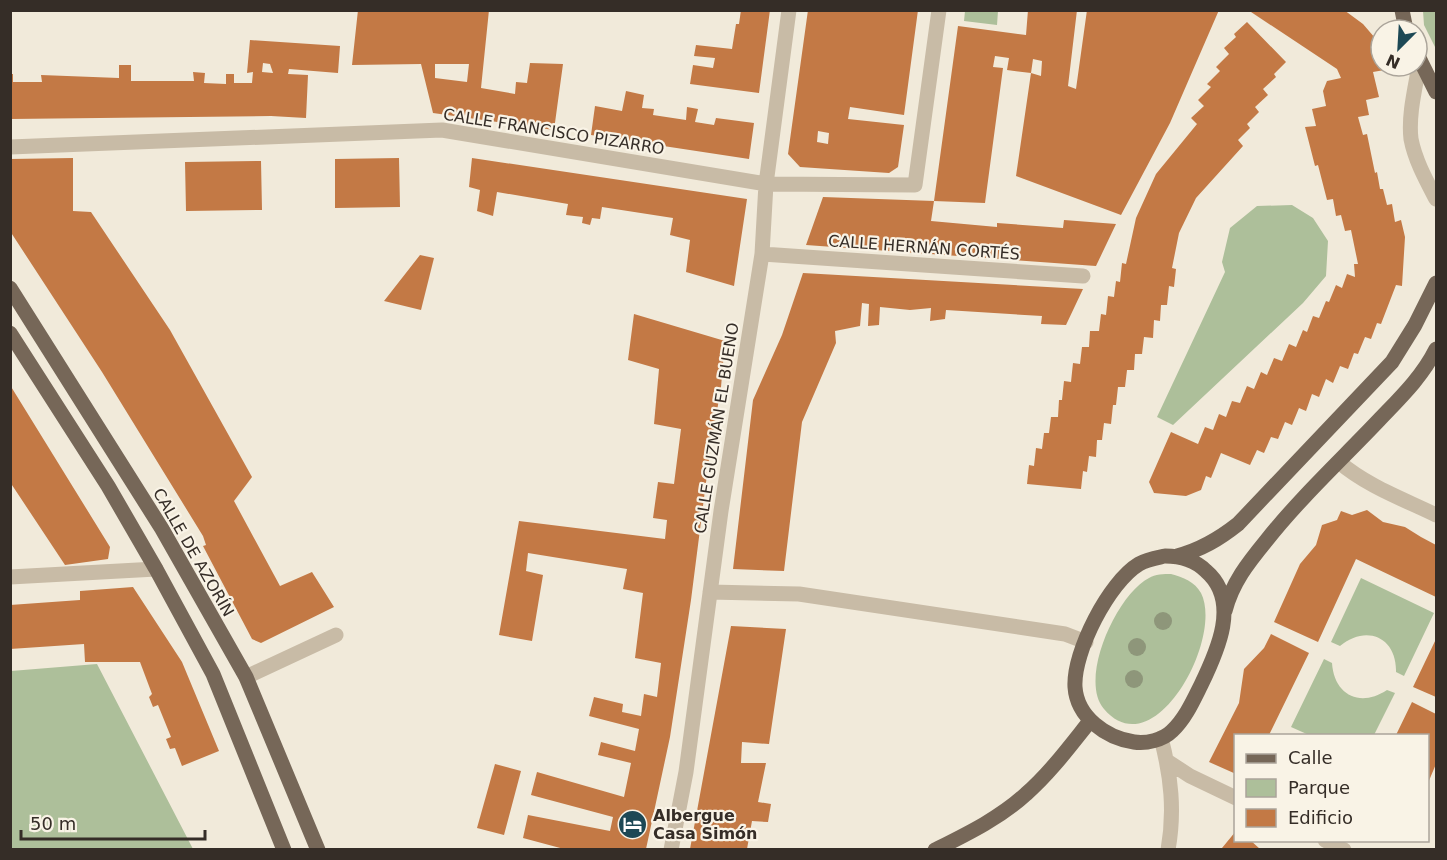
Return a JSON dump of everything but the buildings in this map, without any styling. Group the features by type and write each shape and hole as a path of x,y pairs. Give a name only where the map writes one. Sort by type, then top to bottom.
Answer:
{"main road":[{"path":"1429,78 1436,92"},
{"path":"1437,283 1392,362 1238,524 1201,549 1177,556 1152,558 1139,564 1122,577 1095,620 1086,642 1075,686 1078,701 1090,721 1103,732 1133,742 1147,742 1171,733 1191,705 1214,657 1221,635 1224,614 1235,583 1247,564 1277,527 1400,400 1437,349"},
{"name":"CALLE DE AZORÍN","path":"10,288 162,529 246,677 318,849"},
{"path":"10,333 108,486 213,674 284,849"},
{"path":"1177,556 1200,565 1209,573 1216,582 1221,595 1224,614"},
{"path":"936,849 993,819 1026,794 1061,758 1090,721"}],"street":[{"name":"CALLE GUZMÁN EL BUENO","path":"671,849 686,772 721,511 762,254 766,184 789,10"},
{"name":"CALLE FRANCISCO PIZARRO","path":"10,147 442,129 766,184 915,185 939,10"},
{"path":"1416,78 1411,137 1414,152 1437,199"},
{"name":"CALLE HERNÁN CORTÉS","path":"762,254 1083,276"},
{"path":"1339,462 1362,479 1437,516"},
{"path":"10,578 156,569"},
{"path":"710,592 799,594 1065,634 1086,642"},
{"path":"246,677 336,635"},
{"path":"1161,738 1172,793 1168,849"},
{"path":"1167,761 1190,776 1234,797"},
{"path":"1329,842 1344,849"}],"green space":[{"path":"965,11 998,11 997,25 964,21"},
{"path":"1423,11 1436,11 1436,49 1429,35 1429,18 1424,18"},
{"path":"1292,205 1313,218 1328,241 1326,276 1303,303 1173,425 1157,417 1225,272 1222,262 1230,228 1257,206"},
{"path":"1171,574 1188,581 1201,593 1205,613 1203,638 1194,665 1180,690 1163,710 1143,722 1123,723 1104,709 1097,695 1098,659 1114,619 1137,587 1154,576"},
{"path":"1361,578 1434,613 1404,676 1396,672 1391,650 1378,638 1369,635 1360,636 1340,646 1331,642"},
{"path":"1324,659 1332,663 1338,683 1350,695 1367,698 1387,690 1395,693 1374,734 1307,734 1291,727"},
{"path":"97,664 193,849 11,849 11,671"}],"place":[{"name":"Albergue Casa Simón","path":"632,824"}]}
